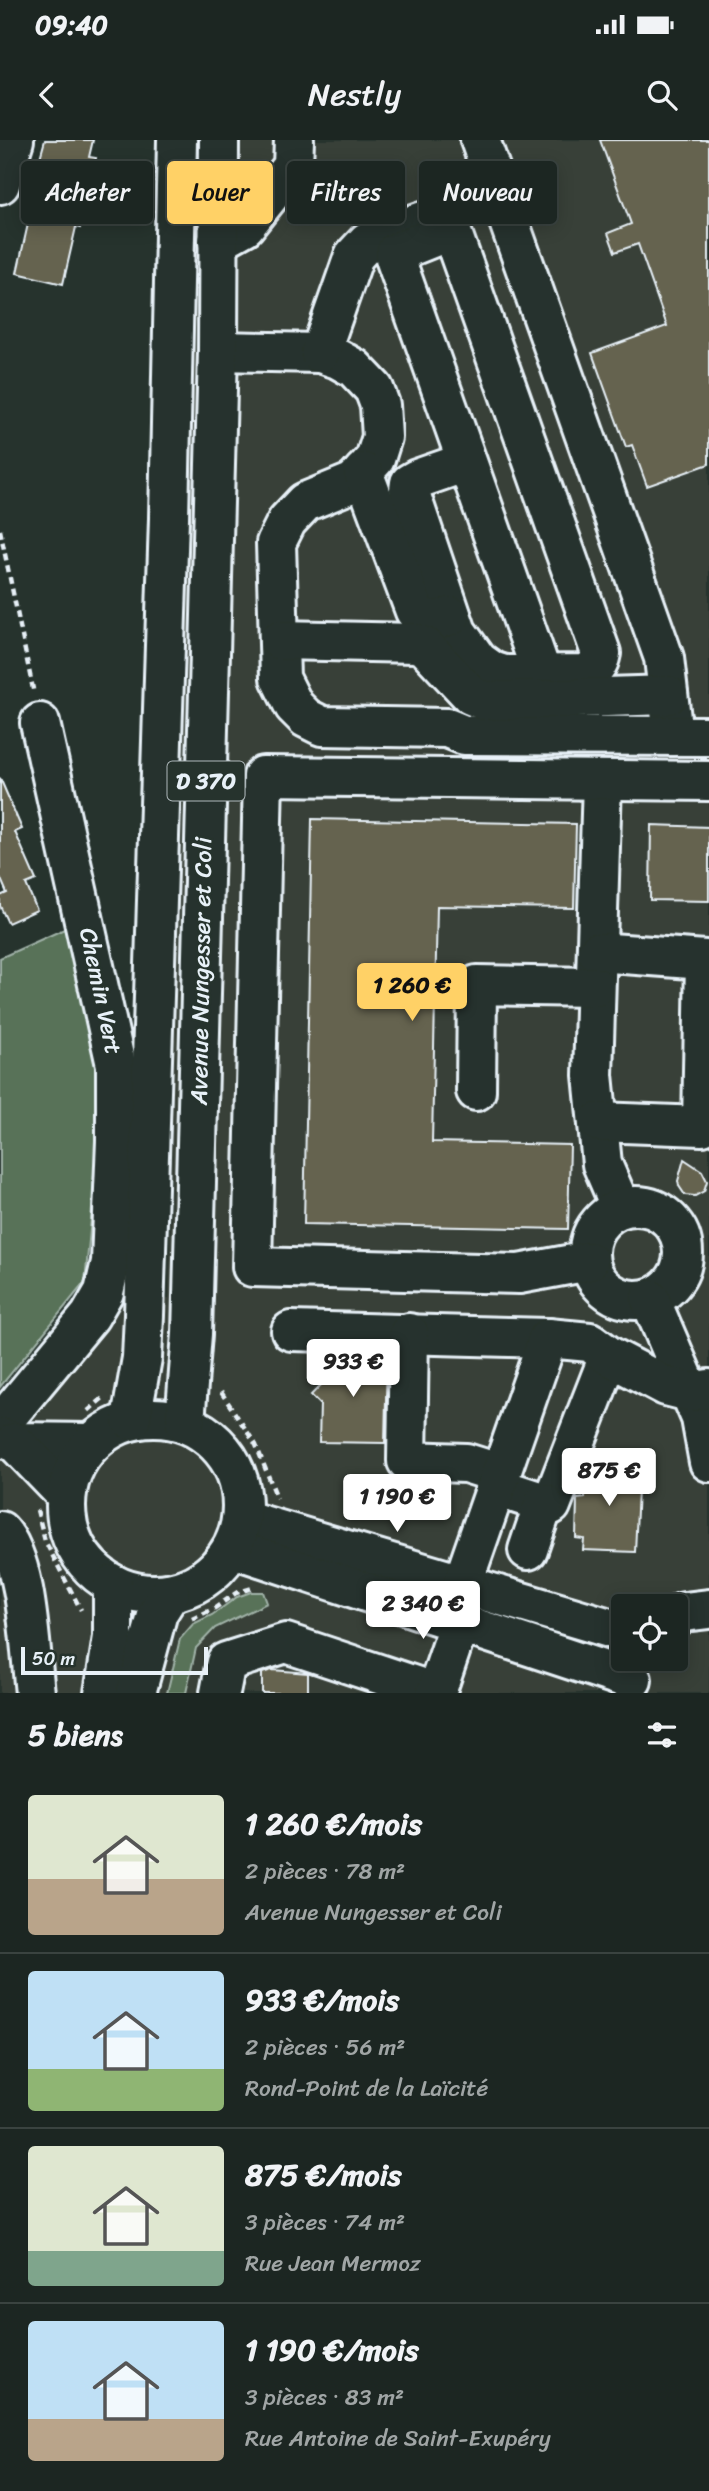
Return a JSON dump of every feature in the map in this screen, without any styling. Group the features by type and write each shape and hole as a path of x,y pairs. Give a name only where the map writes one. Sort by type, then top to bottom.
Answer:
{"main road":[{"path":"0,184 14,140"},
{"name":"Avenue Nungesser et Coli","path":"120,1406 142,1358 144,1315 169,532 177,140"},
{"name":"Avenue Nungesser et Coli","path":"185,1422 192,1334 218,351 219,140"},
{"path":"218,241 245,226 293,166 294,140"},
{"path":"173,350 320,353 354,368 374,389 380,405 382,437 375,458 354,482 305,502 287,521 276,543 280,678 294,706 306,718 322,726 447,728 464,735 691,736 668,695 664,658 480,140"},
{"path":"320,353 354,256 368,241 439,214 451,230 601,653 600,662 593,670 585,674 516,676 492,671 467,649 457,632 409,490 410,483 417,479 466,462"},
{"path":"451,230 396,252 394,258 542,674"},
{"path":"363,472 415,611 422,618 435,621 452,616"},
{"path":"279,640 416,643 426,647 471,695 485,701 668,695"},
{"name":"Chemin Vert","path":"5,1435 90,1316 104,1292 111,1262 116,1065 40,723"},
{"path":"589,1261 519,1274 252,1268 263,776 709,782"},
{"path":"602,781 593,1075 602,1164 621,1208"},
{"path":"476,1091 477,985 596,969 705,960 702,1126 598,1122"},
{"path":"621,1208 648,1208 671,1222 696,1261 662,1293 650,1299 637,1301 611,1294 600,1285 593,1274 588,1248 592,1235 599,1223 621,1208"},
{"path":"650,1299 699,1391 709,1462"},
{"path":"291,1331 548,1338 590,1342 666,1386 699,1391"},
{"path":"409,1333 407,1461 466,1463 551,1505 610,1356"},
{"path":"220,1693 226,1662 286,1643 436,1693 499,1481 548,1338"},
{"path":"136,1693 158,1612 179,1609 195,1585 216,1569 237,1533 241,1489 231,1460 211,1437 185,1422 120,1406 109,1429 86,1428 5,1435 68,1525 79,1552 98,1574 113,1584 146,1594 179,1609"},
{"path":"50,1500 71,1476 79,1458 86,1428"},
{"path":"528,1550 544,1503"},
{"path":"0,1531 9,1541 20,1568 35,1693"},
{"path":"237,1533 461,1603 634,1677"},
{"path":"104,1693 113,1637 113,1584"},
{"path":"461,1603 611,1630"}],"path":[{"path":"0,530 40,723"},
{"path":"219,1386 221,1396 256,1445 275,1495 282,1503"},
{"path":"86,1428 92,1409 120,1406"},
{"path":"50,1500 45,1541 83,1616"},
{"path":"179,1609 194,1617 215,1608 236,1593 256,1587"}],"shaded area":[{"path":"192,140 709,140 709,1693 0,1693 0,1419 120,1298 169,1298 190,224 273,224 273,161 191,161"}],"green space":[{"path":"71,926 103,1094 85,1282 0,1387 0,958"},
{"path":"251,1592 263,1592 267,1603 215,1628 196,1648 186,1693 167,1693 180,1639 193,1624 212,1615 237,1597"}],"building":[{"path":"45,140 93,140 89,157 96,158 95,161 48,161 40,158"},
{"path":"600,140 709,140 709,464 647,486 632,445 626,447 592,353 667,326 638,244 615,252 608,233 631,224"},
{"path":"28,224 81,224 80,228 76,227 63,284 17,273"},
{"path":"0,778 22,829 15,832 36,880 26,884 37,910 8,923 0,906 0,896 7,893 0,877"},
{"path":"312,819 576,824 574,908 437,906 432,1142 570,1145 568,1229 304,1224"},
{"path":"651,825 709,827 709,901 650,900"},
{"path":"684,1159 702,1171 707,1181 704,1191 695,1196 685,1195 679,1186"},
{"path":"347,1354 387,1355 385,1443 319,1442 320,1404 311,1395 323,1383 324,1357 347,1357"},
{"path":"591,1463 630,1464 630,1468 639,1468 635,1552 583,1550 584,1539 576,1538 577,1499 585,1498 586,1475"},
{"path":"272,1670 308,1673 308,1693 262,1693 262,1673"}]}
